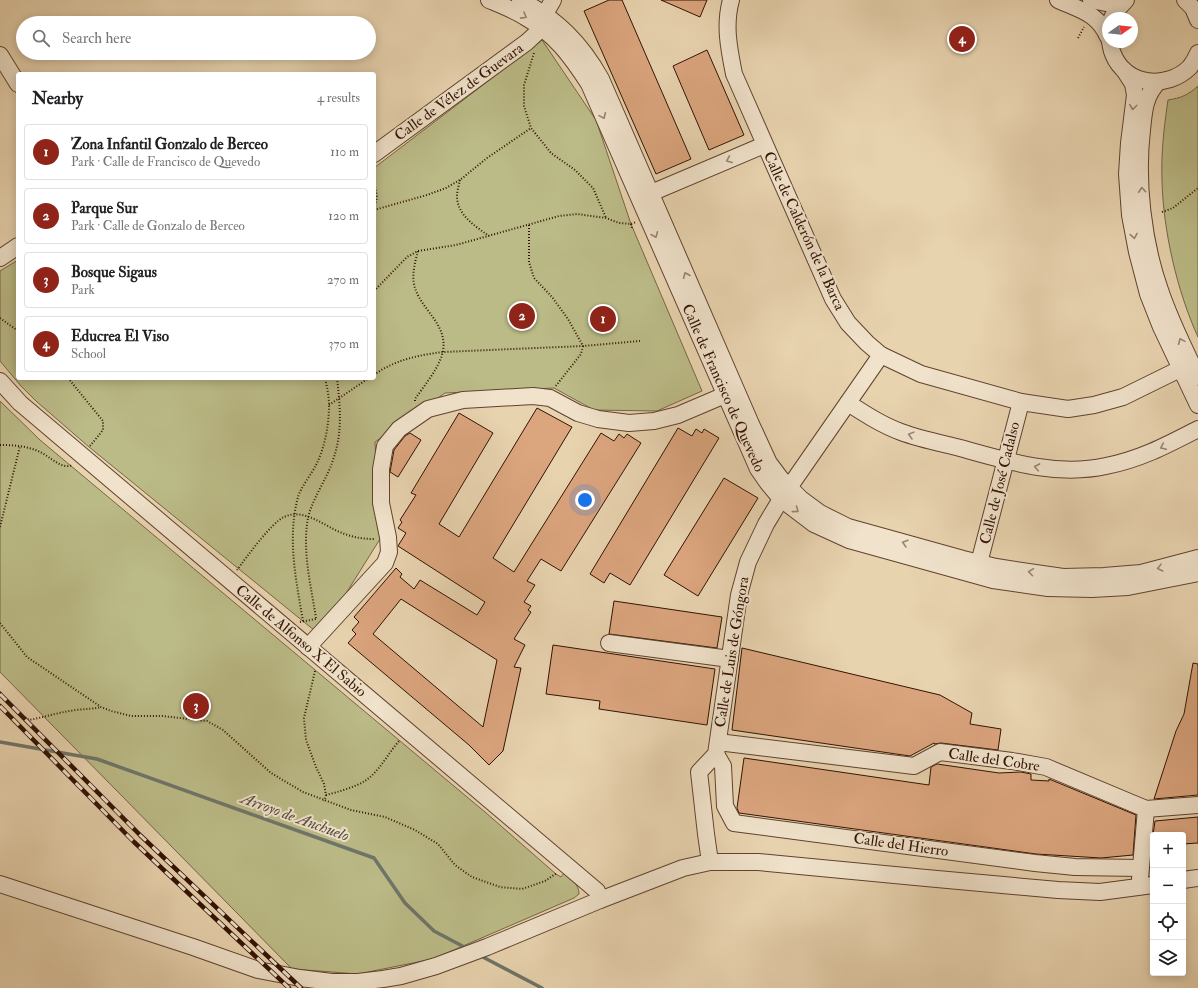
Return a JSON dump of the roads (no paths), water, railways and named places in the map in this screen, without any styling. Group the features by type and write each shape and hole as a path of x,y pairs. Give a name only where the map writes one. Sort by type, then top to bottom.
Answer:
{"street":[{"name":"Calle de Francisco de Quevedo","path":"489,0 526,17 543,21"},
{"name":"Calle de Francisco de Quevedo","path":"520,0 543,21 572,38 590,59 601,78 769,463 782,479 786,494 814,524 849,540 993,580 1048,588 1128,588 1198,573"},
{"name":"Calle de Vélez de Guevara","path":"376,153 528,42 543,21 553,0"},
{"name":"Calle de Calderón de la Barca","path":"731,0 728,12 728,44 734,74 833,299 848,323 881,355 921,374 1021,402 1068,409 1094,405 1123,397 1180,369"},
{"path":"1058,0 1089,14 1102,25"},
{"path":"1091,0 1106,4 1124,0"},
{"path":"1115,12 1124,0"},
{"name":"Calle de Francisco de Quevedo","path":"543,21 549,33 572,57 589,84 758,469 767,482 786,494 801,499 820,513 848,526 996,567 1063,577 1104,576 1141,573 1198,558"},
{"path":"1111,48 1113,55 1133,84 1135,95 1127,174 1130,215 1136,252 1148,294 1161,327 1198,405"},
{"path":"0,55 16,81"},
{"path":"1124,70 1140,80 1158,82 1173,79 1195,62"},
{"path":"1158,82 1150,92 1145,104 1142,128 1140,173 1143,214 1149,248 1160,289 1198,377"},
{"path":"651,193 764,145"},
{"path":"0,258 16,247"},
{"name":"Calle de Luis de Góngora","path":"717,748 739,595 748,562 766,524 881,355"},
{"name":"Calle de Alfonso X El Sabio","path":"0,381 20,403 308,648 597,890 600,900"},
{"path":"308,648 385,563 390,552 381,503 381,468 385,446 399,429 428,409 463,400 533,396 550,398 578,413 598,419 628,423 654,421 678,415 725,395"},
{"name":"Calle de José Cadalso","path":"979,563 1021,402"},
{"path":"848,403 863,413 901,432 1006,461 1045,469 1083,470 1105,467 1138,458 1198,429"},
{"path":"610,643 730,659"},
{"path":"710,862 699,772 717,748"},
{"name":"Calle del Cobre","path":"717,748 914,766 940,752 1012,762 1046,767 1146,808"},
{"name":"Calle del Hierro","path":"717,748 723,766 725,806 734,823 1035,863 1075,867 1140,868"},
{"path":"0,884 193,947 258,970 333,985 401,976 454,960 600,900 683,868 710,862 758,862 1058,890 1100,892 1146,886 1140,868 1146,808 1198,805"},
{"path":"1186,880 1198,878"}],"waterway":[{"name":"Arroyo de Anchuelo","path":"0,742 97,759 374,858 405,903 434,931 468,949"},
{"name":"Arroyo de Anchuelo","path":"479,955 542,988"}],"railway":[{"path":"0,694 140,835 301,988"},
{"path":"0,706 134,842 289,988"}],"place":[{"name":"Educrea El Viso","path":"962,39"},
{"name":"Parque Sur","path":"522,316"},
{"name":"Zona Infantil Gonzalo de Berceo","path":"603,319"},
{"name":"Bosque Sigaus","path":"196,706"}]}
